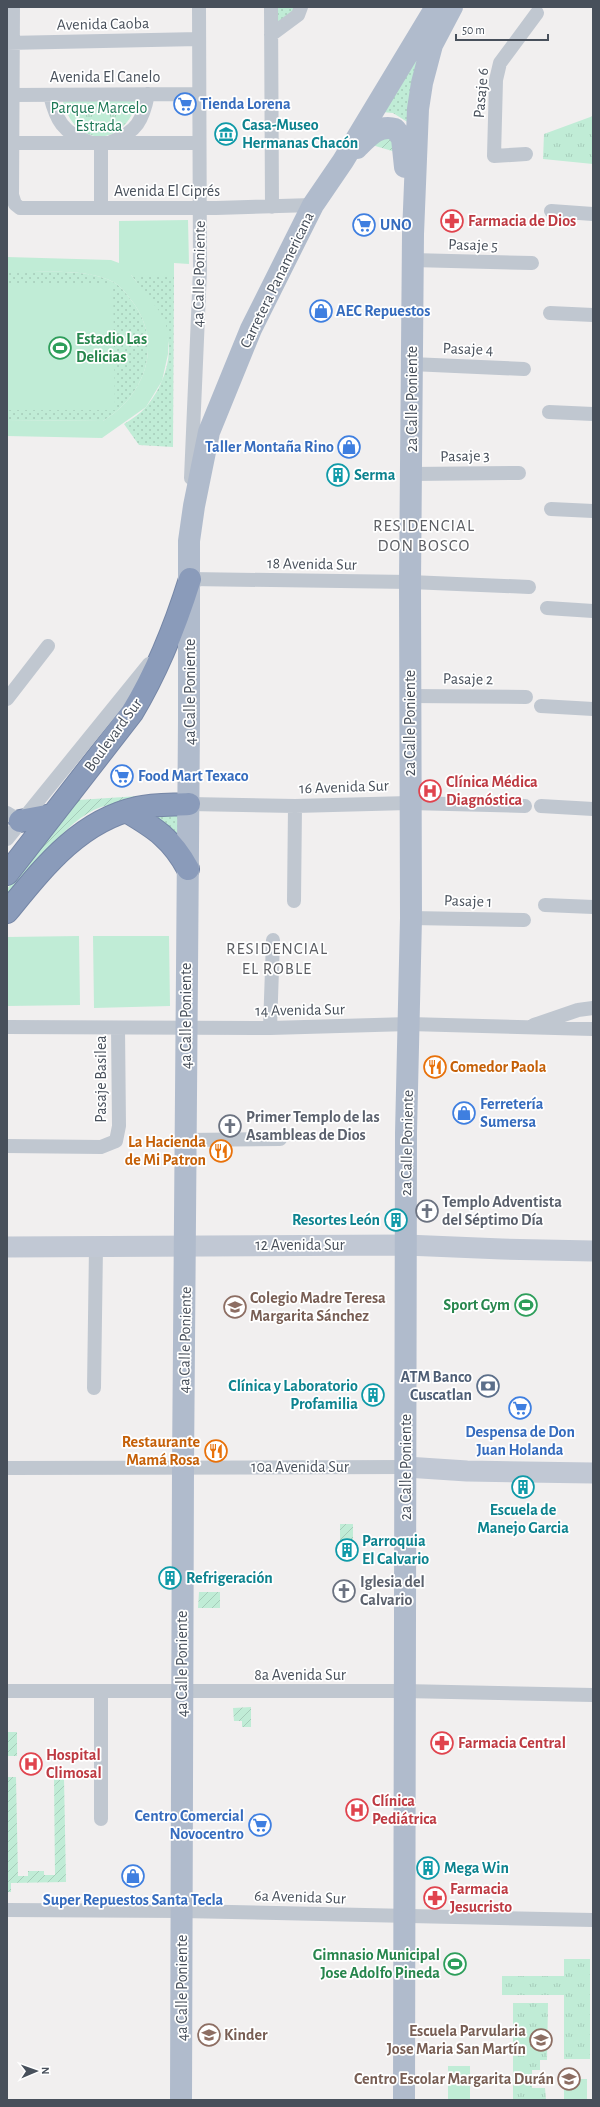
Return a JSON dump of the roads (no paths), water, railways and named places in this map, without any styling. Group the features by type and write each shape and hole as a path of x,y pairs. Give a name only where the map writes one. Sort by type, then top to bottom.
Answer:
{"highway":[{"name":"Boulevard Sur","path":"7,874 132,713 163,656 175,628 190,579"},
{"path":"7,912 64,847 95,824 126,811 148,807 189,804"},
{"path":"126,811 164,835 180,854 188,869"},
{"path":"14,817 52,815"}],"main road":[{"name":"Carretera Panamericana","path":"190,579 189,541 198,480 209,432 251,329 313,205 342,161 436,7"},
{"path":"413,234 418,110 422,83 432,45 452,7"},
{"path":"342,161 379,129 390,128 399,133 403,145 413,234"},
{"name":"2a Calle Poniente","path":"404,2100 406,1245 410,918 409,803 413,234"},
{"name":"4a Calle Poniente","path":"181,2100 183,1467 186,1246 186,1027 190,579"}],"street":[{"path":"13,7 10,43 13,95 13,144 199,143"},
{"name":"4a Calle Poniente","path":"189,541 200,270 198,94 199,7"},
{"path":"271,7 272,207"},
{"path":"271,35 298,15 301,7"},
{"name":"Pasaje 6","path":"526,154 494,156 496,80 500,63 537,13"},
{"name":"Avenida Caoba","path":"10,43 199,39"},
{"path":"50,95 54,114 64,128 77,138 101,144 124,136 136,126 144,113 148,94"},
{"name":"Avenida El Canelo","path":"13,95 198,94"},
{"name":"Avenida El Ciprés","path":"13,144 12,195 15,204 20,208 200,208 313,205"},
{"path":"101,144 101,208"},
{"path":"551,211 593,214"},
{"name":"Pasaje 5","path":"412,260 532,263"},
{"path":"550,313 593,315"},
{"name":"Pasaje 4","path":"411,364 524,369"},
{"path":"549,412 593,414"},
{"name":"Pasaje 3","path":"411,474 519,473"},
{"path":"551,509 593,511"},
{"name":"18 Avenida Sur","path":"190,579 410,582 529,587"},
{"path":"547,608 593,611"},
{"path":"8,696 48,646"},
{"path":"7,839 14,817 152,661 163,656"},
{"name":"Pasaje 2","path":"410,696 526,697"},
{"path":"541,706 593,709"},
{"name":"16 Avenida Sur","path":"189,804 295,806 409,803 525,806"},
{"path":"294,901 295,806"},
{"path":"541,806 593,809"},
{"path":"545,905 593,907"},
{"name":"Pasaje 1","path":"410,918 524,920"},
{"path":"270,1028 273,940"},
{"path":"526,1027 578,1010 593,1008"},
{"name":"14 Avenida Sur","path":"7,1027 270,1028 409,1024 593,1029"},
{"name":"Pasaje Basilea","path":"7,1146 101,1147 116,1141 119,1126 118,1028"},
{"path":"186,1140 280,1139"},
{"name":"12 Avenida Sur","path":"7,1247 406,1245 593,1251"},
{"path":"94,1388 96,1247"},
{"name":"10a Avenida Sur","path":"7,1468 406,1467 467,1471 593,1473"},
{"name":"8a Avenida Sur","path":"7,1691 404,1691 593,1695"},
{"path":"101,1691 101,1819"},
{"name":"6a Avenida Sur","path":"7,1910 182,1911 593,1920"}],"place":[{"name":"Tienda Lorena","path":"185,104"},
{"name":"Casa-Museo Hermanas Chacón","path":"226,134"},
{"name":"Farmacia de Dios","path":"452,221"},
{"name":"UNO","path":"364,225"},
{"name":"AEC Repuestos","path":"321,311"},
{"name":"Estadio Las Delicias","path":"60,348"},
{"name":"Taller Montaña Rino","path":"349,447"},
{"name":"Serma","path":"338,475"},
{"name":"Food Mart Texaco","path":"122,776"},
{"name":"Clínica Médica Diagnóstica","path":"430,791"},
{"name":"Comedor Paola","path":"435,1067"},
{"name":"Ferretería Sumersa","path":"464,1113"},
{"name":"Primer Templo de las Asambleas de Dios","path":"230,1126"},
{"name":"La Hacienda de Mi Patron","path":"221,1151"},
{"name":"Templo Adventista del Séptimo Día","path":"427,1211"},
{"name":"Resortes León","path":"396,1220"},
{"name":"Sport Gym","path":"526,1305"},
{"name":"Colegio Madre Teresa Margarita Sánchez","path":"235,1307"},
{"name":"ATM Banco Cuscatlan","path":"488,1386"},
{"name":"Clínica y Laboratorio Profamilia","path":"373,1395"},
{"name":"Despensa de Don Juan Holanda","path":"520,1408"},
{"name":"Restaurante Mamá Rosa","path":"216,1451"},
{"name":"Escuela de Manejo Garcia","path":"523,1487"},
{"name":"Parroquia El Calvario","path":"347,1550"},
{"name":"Refrigeración","path":"170,1578"},
{"name":"Iglesia del Calvario","path":"344,1591"},
{"name":"Farmacia Central","path":"442,1743"},
{"name":"Hospital Climosal","path":"31,1764"},
{"name":"Clínica Pediátrica","path":"357,1810"},
{"name":"Centro Comercial Novocentro","path":"260,1825"},
{"name":"Mega Win","path":"428,1868"},
{"name":"Super Repuestos Santa Tecla","path":"133,1876"},
{"name":"Farmacia Jesucristo","path":"435,1898"},
{"name":"Gimnasio Municipal Jose Adolfo Pineda","path":"455,1964"},
{"name":"Kinder","path":"209,2035"},
{"name":"Escuela Parvularia Jose Maria San Martín","path":"541,2040"},
{"name":"Centro Escolar Margarita Durán","path":"569,2079"}],"district":[{"name":"RESIDENCIAL DON BOSCO","path":"424,535"},
{"name":"RESIDENCIAL EL ROBLE","path":"277,958"}],"park label":[{"name":"Parque Marcelo Estrada","path":"99,117"}]}
